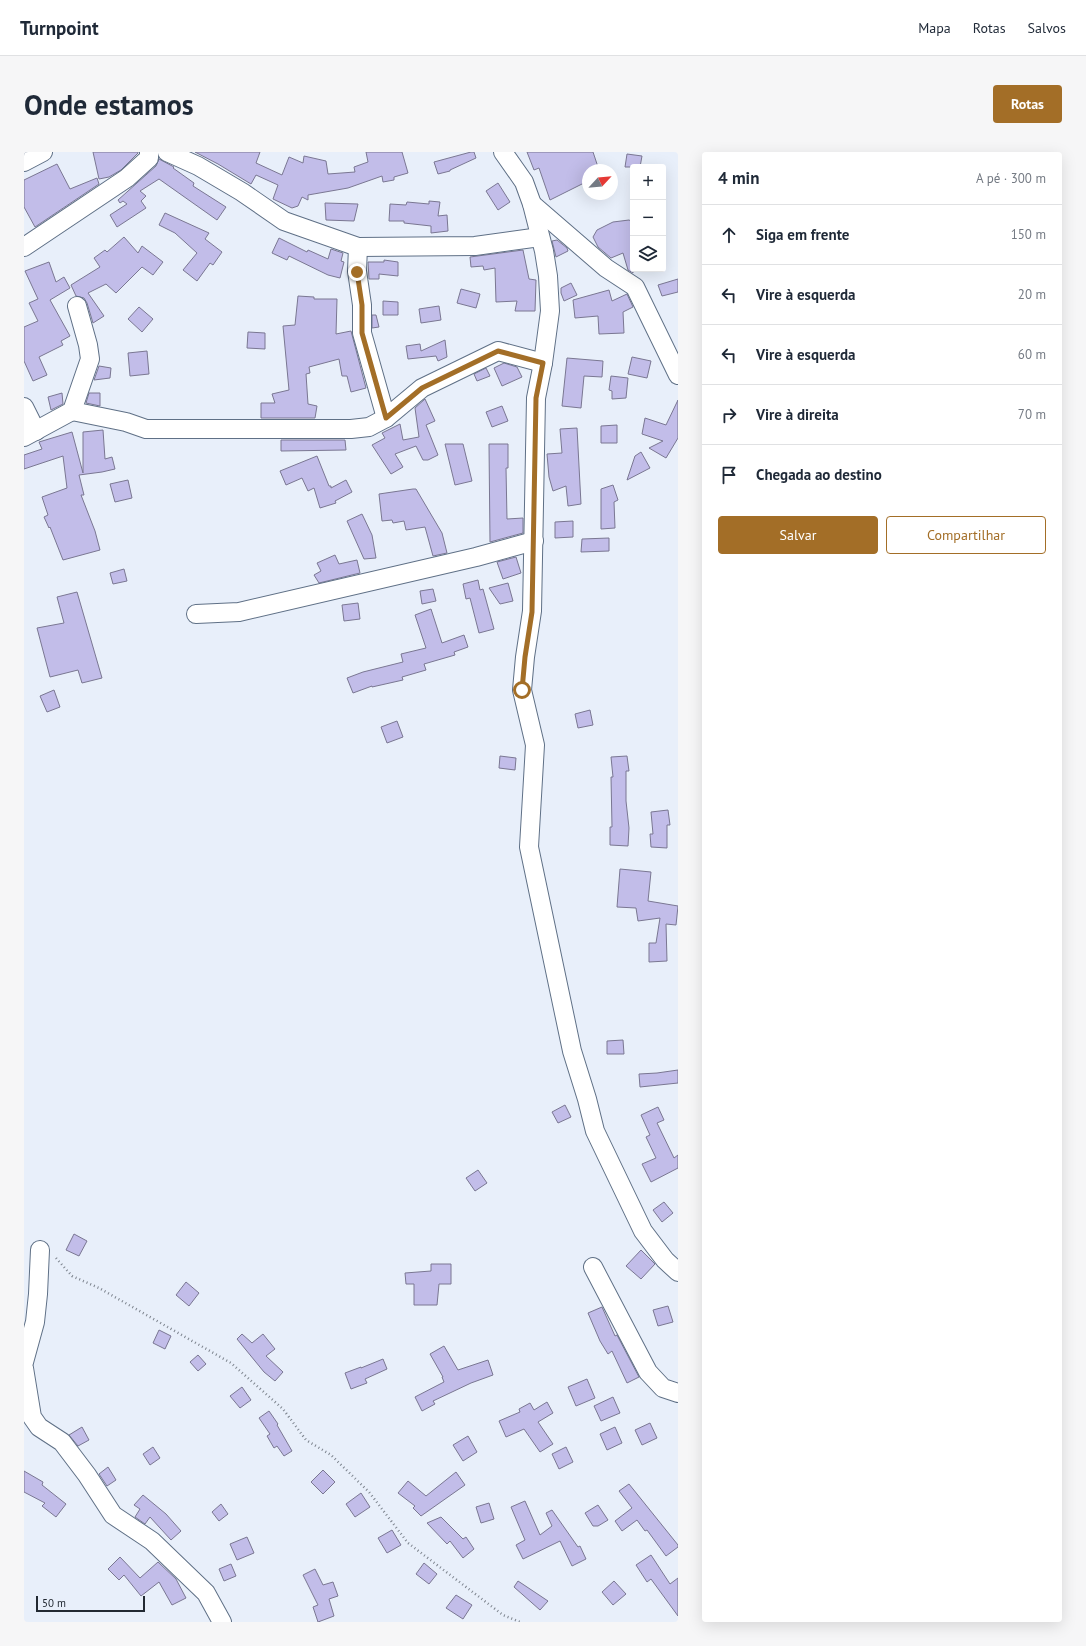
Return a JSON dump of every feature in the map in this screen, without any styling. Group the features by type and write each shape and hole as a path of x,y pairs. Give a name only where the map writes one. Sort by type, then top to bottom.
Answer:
{"street":[{"path":"24,162 43,152"},
{"path":"24,247 127,178 149,158 150,152"},
{"path":"167,152 204,170 242,192 284,221 358,247 475,246 540,237"},
{"path":"503,152 524,182 532,204 548,276 550,312 543,363 536,398 532,612 525,657 522,690 535,745 529,847 572,1051 587,1099 594,1131 643,1231 665,1260 678,1272"},
{"path":"532,204 606,268 635,287 678,375"},
{"path":"358,247 357,272 362,305 362,333 386,418"},
{"path":"72,411 90,359 88,345 77,306"},
{"path":"24,407 30,434 72,411 126,422 146,429 351,429 369,427 386,418 422,388 498,351 543,363"},
{"path":"196,614 239,612 476,557 534,542"},
{"path":"24,1362 35,1322 40,1250"},
{"path":"593,1268 648,1372 663,1388 678,1393"},
{"path":"24,1368 32,1417 37,1425 61,1441 87,1475 113,1515 152,1541 206,1593 222,1622"}],"path":[{"path":"40,1250 52,1253 72,1276 99,1288 231,1363 283,1409 306,1440 331,1455 369,1492 408,1543 503,1615 520,1622"}],"building":[{"path":"93,152 138,153 121,170 109,177 99,179"},
{"path":"195,152 260,152 256,163 282,175 289,157 303,163 304,156 326,161 328,174 355,172 354,167 368,162 366,152 402,152 408,173 394,177 394,180 383,182 382,176 348,188 308,195 308,200 302,197 298,206 292,208 273,199 278,185 256,175 251,184"},
{"path":"474,152 476,158 450,171 438,174 434,162"},
{"path":"527,152 593,152 597,164 582,164 582,184 550,200 539,168 534,170"},
{"path":"627,154 642,156 641,164 630,164 630,167 625,167"},
{"path":"159,159 174,167 173,168 194,183 193,186 226,207 217,220 159,179 140,191 146,196 141,201 146,208 117,227 110,215 127,204 123,201 120,203 118,200 156,166"},
{"path":"57,164 70,189 97,178 99,184 35,227 24,207 24,180"},
{"path":"498,183 510,202 498,210 486,191"},
{"path":"429,201 440,202 438,216 447,215 448,231 431,233 431,226 404,223 404,221 389,221 390,204 406,205 407,202 429,204"},
{"path":"325,203 358,204 354,221 326,220"},
{"path":"165,213 209,233 205,239 222,252 213,265 210,263 197,281 183,270 197,253 175,233 159,225"},
{"path":"630,220 630,271 628,270 623,253 611,258 598,247 593,237 597,230 613,222"},
{"path":"124,237 138,253 142,246 163,262 153,275 142,267 116,293 106,284 88,293 104,316 93,323 87,303 84,298 76,296 71,285 100,267 94,258 105,250 107,252"},
{"path":"279,238 307,252 308,250 328,259 331,249 343,253 341,261 344,262 340,278 328,275 289,256 287,260 272,253"},
{"path":"557,240 567,248 568,251 556,257 552,241"},
{"path":"523,250 529,279 536,280 535,311 515,311 517,301 496,302 495,268 484,270 483,266 471,267 470,257"},
{"path":"384,260 398,262 398,276 379,274 379,279 369,279 368,262 384,262"},
{"path":"49,262 56,282 64,277 70,288 50,300 70,336 61,341 63,345 39,357 47,375 33,381 24,361 24,327 38,321 29,303 38,299 25,271"},
{"path":"678,279 678,292 662,296 658,285"},
{"path":"571,283 577,295 564,301 561,288"},
{"path":"461,289 480,294 476,308 457,303"},
{"path":"609,290 612,301 627,294 633,307 623,312 624,333 599,334 598,316 575,318 573,300"},
{"path":"298,296 314,297 314,299 337,299 336,334 351,331 366,388 351,392 347,376 342,376 339,359 309,367 310,373 306,374 308,404 317,406 315,418 261,418 261,403 275,403 272,394 289,390 283,326 295,325"},
{"path":"383,301 398,302 398,315 383,315"},
{"path":"439,306 441,320 421,323 419,309"},
{"path":"139,307 153,319 142,332 128,319"},
{"path":"372,315 376,315 379,327 372,328"},
{"path":"248,332 265,333 265,349 247,348"},
{"path":"445,340 447,357 438,361 436,356 408,359 406,346 420,344 421,351"},
{"path":"147,351 149,374 130,376 128,353"},
{"path":"632,357 651,361 647,378 628,374"},
{"path":"567,358 603,361 602,377 584,376 581,408 562,406"},
{"path":"504,363 517,367 522,377 502,386 494,368"},
{"path":"99,366 111,368 110,378 94,380"},
{"path":"486,368 490,376 477,381 474,374"},
{"path":"611,376 628,378 626,398 612,399 612,391 609,390"},
{"path":"62,393 63,404 51,410 48,397"},
{"path":"89,393 100,393 100,406 86,403"},
{"path":"425,399 435,421 426,425 438,455 428,460 423,460 416,446 395,454 403,467 391,474 372,445 385,438 382,433 400,424 403,440 419,437 415,408"},
{"path":"678,400 678,438 666,458 649,448 663,441 642,434 645,418 666,425"},
{"path":"502,406 508,421 492,427 486,412"},
{"path":"617,425 617,443 601,443 601,426"},
{"path":"577,428 581,504 568,506 566,486 553,491 549,477 547,454 562,453 560,429"},
{"path":"103,430 105,459 112,457 115,469 79,475 84,495 81,495 95,531 100,550 63,560 50,527 49,528 44,517 48,515 42,497 67,488 63,456 24,469 24,455 42,449 39,442 72,432 83,473 83,432"},
{"path":"281,440 345,440 346,450 281,451"},
{"path":"445,444 463,444 472,481 455,485"},
{"path":"489,444 508,444 508,468 506,468 507,519 523,518 523,533 490,542"},
{"path":"641,452 650,468 627,480 635,456"},
{"path":"317,456 329,486 331,486 331,488 346,480 352,492 335,501 336,503 320,508 314,488 308,491 302,478 286,485 280,471"},
{"path":"128,480 132,498 115,502 110,484"},
{"path":"613,485 618,500 614,502 615,528 601,529 601,489"},
{"path":"416,489 442,533 447,553 433,556 425,527 406,530 404,521 393,523 392,520 382,521 379,494"},
{"path":"362,514 372,535 376,558 364,559 347,521"},
{"path":"573,521 573,537 555,538 555,522"},
{"path":"609,538 609,551 581,552 582,539"},
{"path":"335,555 339,564 357,560 360,573 319,583 314,575 321,571 317,563"},
{"path":"516,557 521,573 503,579 497,562"},
{"path":"124,569 127,581 113,584 110,573"},
{"path":"478,580 480,590 483,589 494,629 479,633 470,598 466,599 463,584"},
{"path":"508,583 513,601 500,604 489,588"},
{"path":"433,589 436,601 422,604 420,591"},
{"path":"77,592 102,678 82,683 78,670 50,677 37,628 64,623 57,597"},
{"path":"358,603 360,619 344,621 342,605"},
{"path":"431,609 442,643 464,635 468,647 454,652 455,655 424,664 426,670 402,677 403,680 372,686 353,693 347,678 363,672 403,662 401,654 426,648 415,615"},
{"path":"54,690 60,707 47,712 40,696"},
{"path":"590,710 593,725 578,728 575,714"},
{"path":"397,721 403,737 387,743 381,727"},
{"path":"500,756 516,758 515,770 499,768"},
{"path":"627,756 629,771 626,771 626,801 629,828 628,846 610,845 610,827 612,827 611,777 613,777 611,757"},
{"path":"668,810 670,825 667,825 667,848 651,847 650,834 653,834 651,812"},
{"path":"620,869 651,872 648,901 678,906 676,925 666,924 667,961 649,962 649,943 656,943 660,918 638,921 636,908 617,907"},
{"path":"623,1040 624,1054 607,1054 607,1041"},
{"path":"678,1070 678,1083 640,1087 639,1074"},
{"path":"565,1105 571,1117 558,1123 552,1112"},
{"path":"658,1107 664,1120 657,1123 674,1158 678,1155 678,1168 651,1182 642,1164 656,1158 646,1137 650,1135 641,1115"},
{"path":"478,1170 487,1183 475,1191 466,1178"},
{"path":"664,1202 673,1213 662,1222 653,1210"},
{"path":"74,1234 87,1241 79,1256 66,1250"},
{"path":"641,1250 655,1264 641,1279 626,1266"},
{"path":"431,1264 451,1264 451,1284 439,1284 437,1305 414,1305 414,1284 406,1284 405,1273 431,1271"},
{"path":"186,1282 199,1293 189,1306 176,1295"},
{"path":"668,1306 673,1322 658,1326 653,1310"},
{"path":"602,1307 615,1336 617,1335 639,1377 627,1383 612,1351 608,1354 600,1341 588,1313"},
{"path":"159,1330 171,1336 165,1349 153,1343"},
{"path":"242,1334 252,1343 263,1334 275,1349 266,1356 283,1372 275,1381 264,1372 237,1339"},
{"path":"444,1346 458,1370 488,1360 493,1375 471,1383 433,1401 435,1404 422,1411 415,1397 444,1382 443,1377 430,1354"},
{"path":"198,1355 206,1364 198,1371 190,1362"},
{"path":"383,1359 387,1369 365,1379 367,1383 351,1389 345,1373"},
{"path":"587,1379 595,1398 576,1406 568,1387"},
{"path":"242,1387 251,1400 240,1408 230,1396"},
{"path":"613,1397 620,1413 601,1421 594,1406"},
{"path":"547,1402 553,1413 538,1422 553,1444 540,1452 524,1429 506,1437 499,1421 520,1412 519,1409 530,1403 534,1410"},
{"path":"269,1411 278,1424 277,1425 292,1451 284,1456 277,1446 274,1448 267,1436 270,1434 259,1418"},
{"path":"650,1423 657,1438 642,1445 635,1430"},
{"path":"82,1427 89,1440 78,1446 69,1435"},
{"path":"615,1427 622,1443 607,1450 600,1434"},
{"path":"468,1436 477,1452 463,1461 453,1445"},
{"path":"153,1447 160,1458 150,1465 143,1454"},
{"path":"566,1447 573,1462 559,1469 552,1454"},
{"path":"108,1467 116,1480 107,1486 99,1474"},
{"path":"323,1470 335,1482 323,1494 311,1482"},
{"path":"24,1471 43,1482 42,1485 66,1504 56,1517 42,1506 45,1503 24,1492"},
{"path":"456,1472 465,1485 421,1516 413,1508 415,1506 398,1493 408,1481 426,1496"},
{"path":"629,1484 678,1545 678,1547 666,1556 647,1530 645,1531 637,1520 622,1531 615,1521 632,1508 619,1491"},
{"path":"361,1493 370,1507 355,1517 346,1504"},
{"path":"143,1495 166,1514 181,1531 171,1540 150,1517 145,1524 135,1517 140,1509 134,1505"},
{"path":"525,1501 540,1535 552,1526 546,1513 552,1510 578,1547 580,1546 586,1559 572,1566 560,1541 523,1559 516,1545 525,1540 511,1507"},
{"path":"489,1503 494,1519 481,1523 476,1507"},
{"path":"221,1504 228,1514 219,1521 212,1512"},
{"path":"598,1505 608,1520 598,1526 593,1526 585,1513"},
{"path":"441,1517 463,1539 466,1537 474,1549 463,1558 450,1541 447,1544 427,1523"},
{"path":"392,1530 401,1545 387,1553 378,1538"},
{"path":"247,1537 254,1553 237,1560 230,1544"},
{"path":"651,1555 670,1584 678,1578 678,1616 651,1579 647,1582 636,1565"},
{"path":"120,1557 140,1578 158,1562 176,1579 186,1598 172,1605 159,1582 141,1596 124,1575 119,1580 108,1569"},
{"path":"424,1563 437,1574 429,1584 416,1574"},
{"path":"231,1564 236,1576 224,1581 219,1569"},
{"path":"315,1569 323,1585 333,1582 338,1596 329,1599 334,1616 318,1622 313,1607 318,1605 303,1575"},
{"path":"518,1581 548,1601 540,1610 514,1587"},
{"path":"614,1581 626,1594 613,1605 602,1592"},
{"path":"456,1595 472,1605 463,1619 446,1608"}],"route":[{"path":"357,272 362,305 362,333 386,418 422,388 498,351 543,363 536,398 532,612 525,657 522,690"}]}
